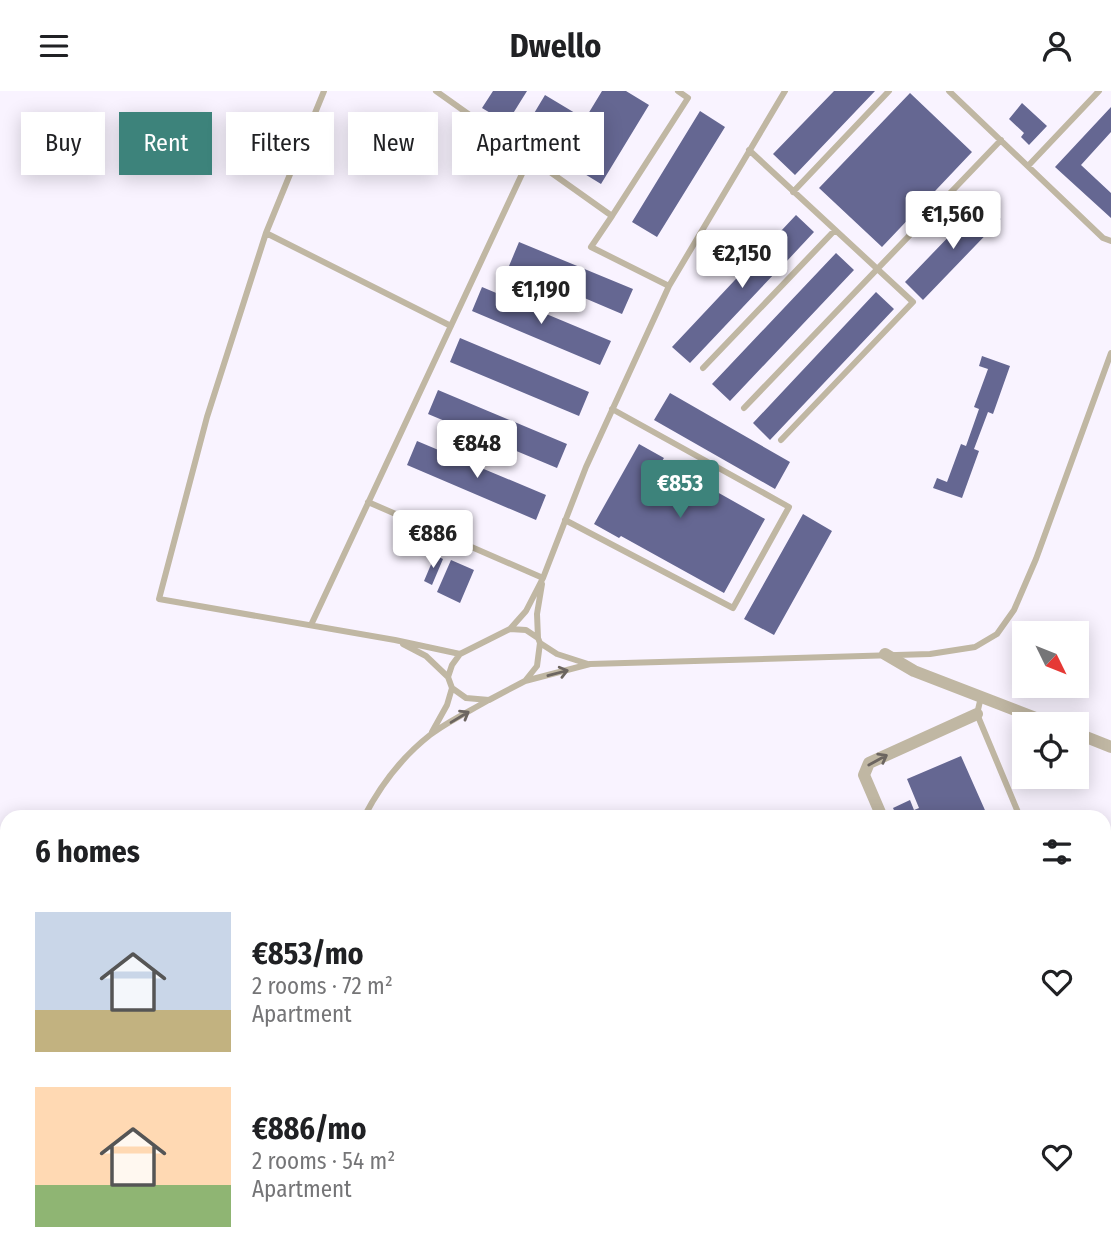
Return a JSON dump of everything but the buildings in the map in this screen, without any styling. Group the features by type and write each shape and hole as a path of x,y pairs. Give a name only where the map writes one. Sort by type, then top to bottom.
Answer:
{"street":[{"path":"885,654 914,671 1020,712"},
{"path":"879,810 864,775 869,763 977,714"},
{"path":"1089,738 1111,747"}],"lane":[{"path":"324,91 266,233 207,417 159,599 460,654"},
{"path":"436,91 465,112"},
{"path":"669,286 591,247 688,98 678,91"},
{"path":"448,677 460,654 510,629 526,611 543,578 586,467 669,286 785,91"},
{"path":"793,192 889,91"},
{"path":"949,91 1103,238 1111,241"},
{"path":"1028,166 1099,91"},
{"path":"744,408 875,268 1001,140"},
{"path":"748,150 913,302 781,440"},
{"path":"312,625 522,175"},
{"path":"552,175 612,216"},
{"path":"703,368 835,230"},
{"path":"266,233 452,325"},
{"path":"368,810 391,774 432,734 525,681 590,664 930,654 975,647 997,634 1014,610 1036,559 1111,353"},
{"path":"565,520 733,608 789,507 612,409"},
{"path":"368,502 543,578"},
{"path":"525,681 537,666 537,614 543,578"},
{"path":"510,629 526,630 556,654 590,664"},
{"path":"395,640 426,656 448,677 452,688 466,698 489,700"},
{"path":"432,734 447,705 452,688"},
{"path":"981,697 977,714 1017,810"}]}
